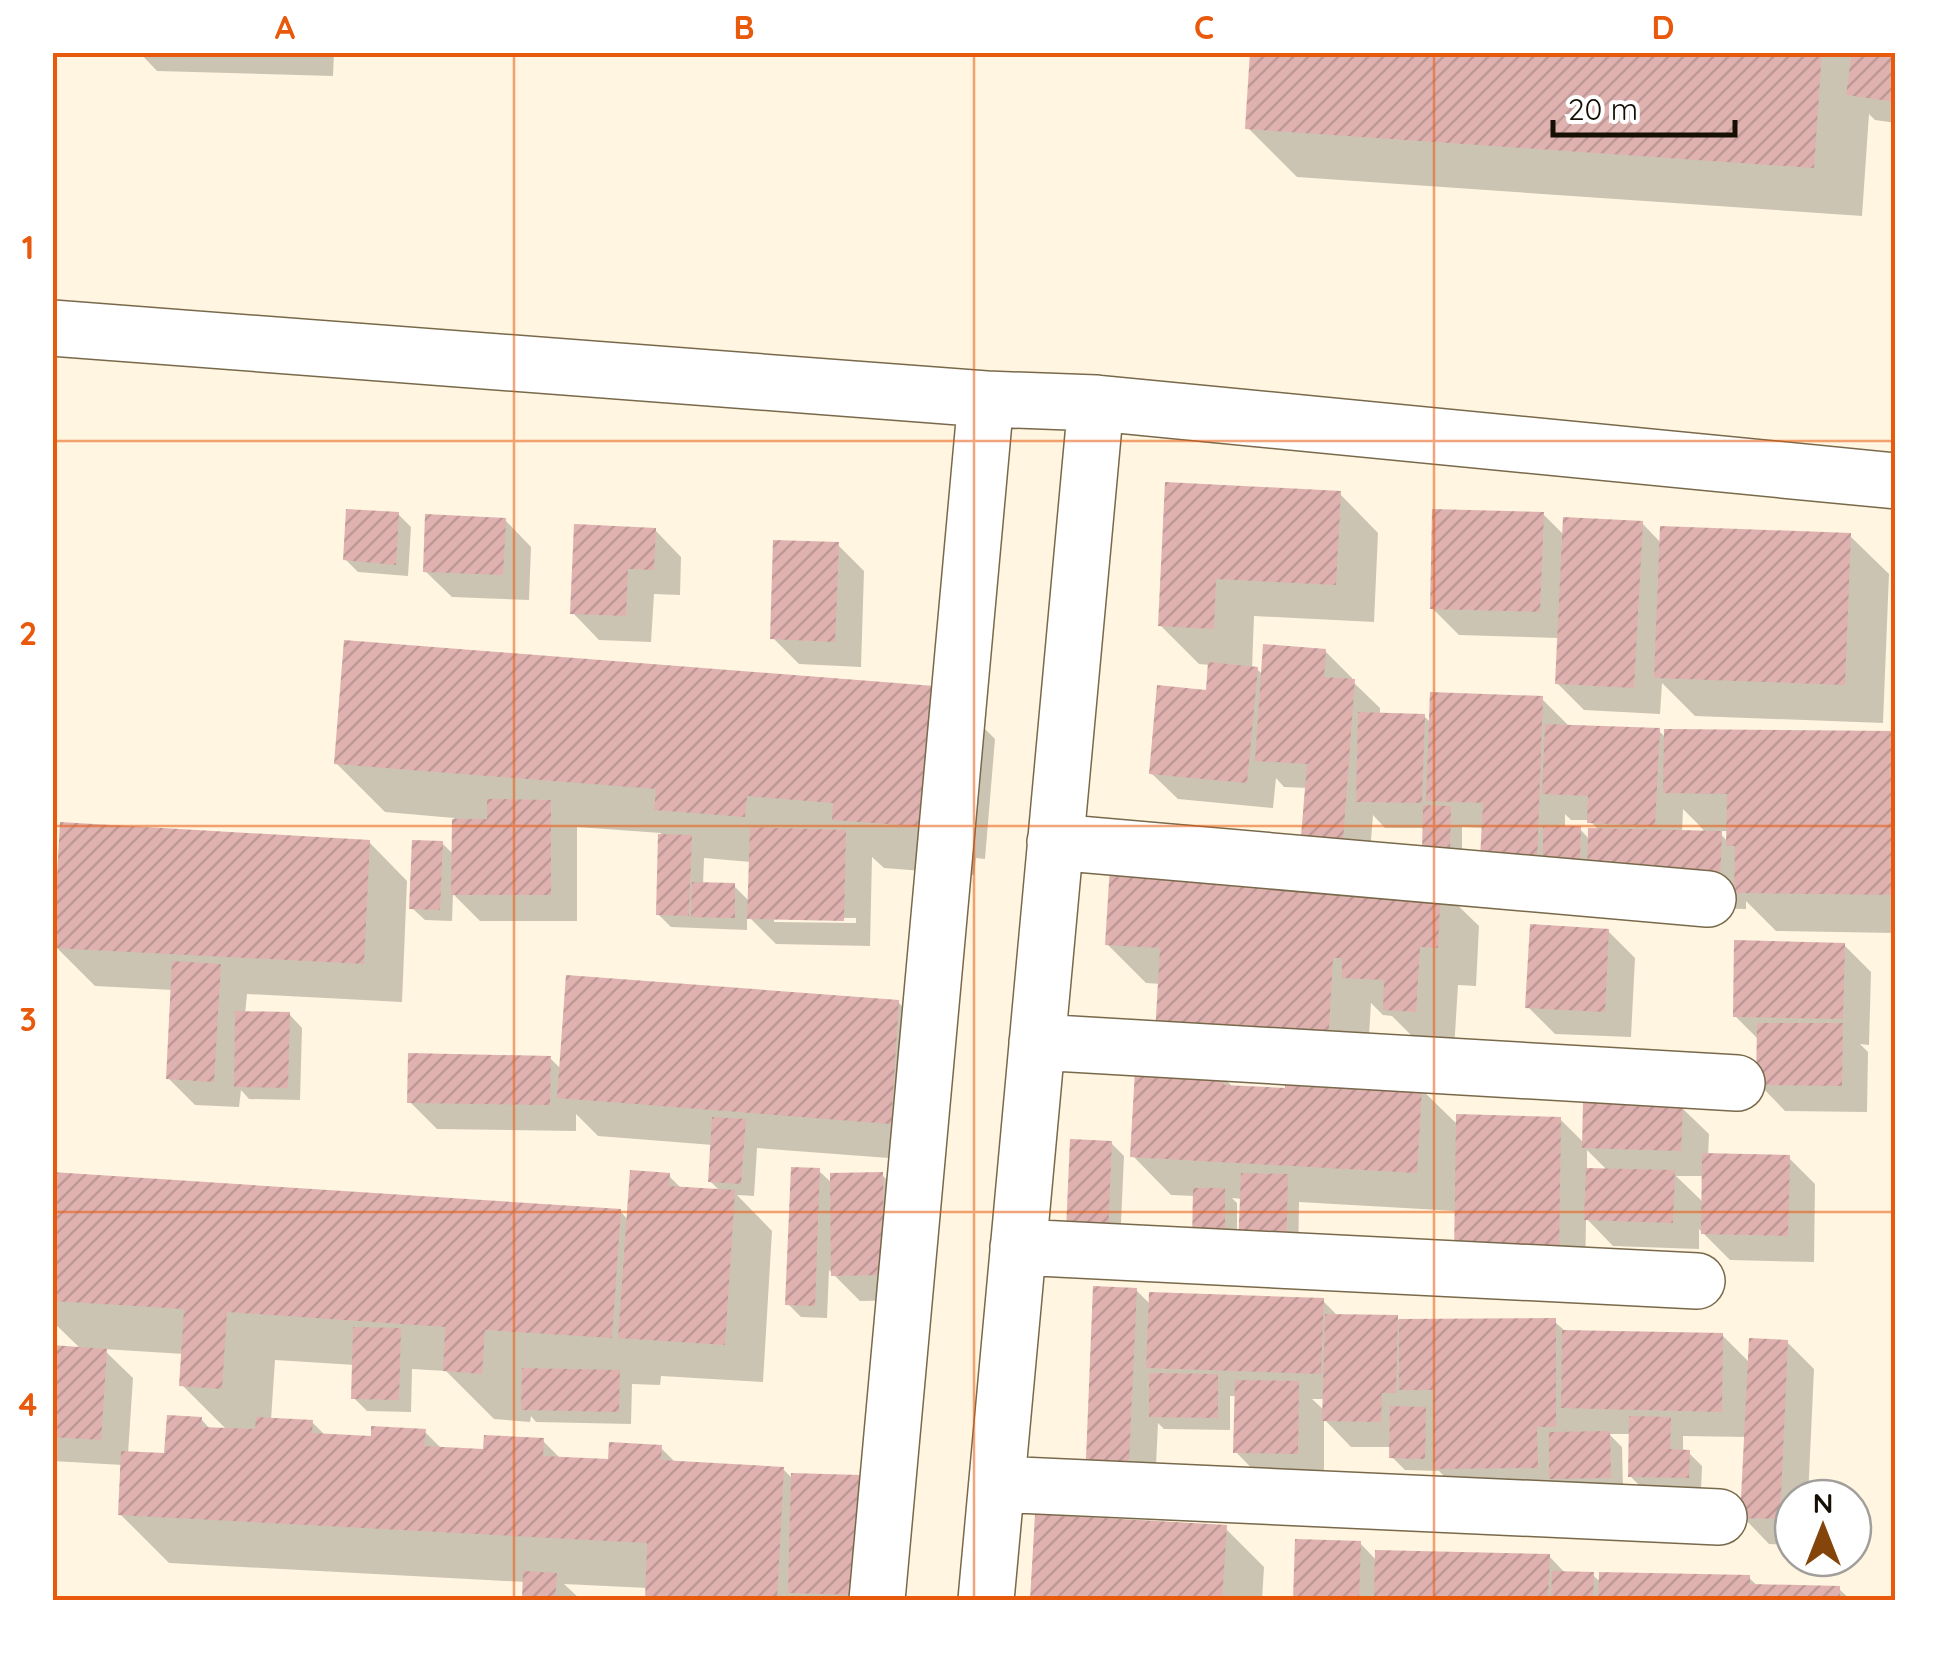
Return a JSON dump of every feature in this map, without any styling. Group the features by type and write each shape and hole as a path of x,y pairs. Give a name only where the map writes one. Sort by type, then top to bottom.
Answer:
{"street":[{"path":"52,328 986,399 1096,403 1896,481"},
{"path":"877,1600 986,399"},
{"path":"986,1600 1096,403"},
{"path":"1055,842 1708,899"},
{"path":"1037,1042 1737,1083"},
{"path":"1018,1248 1696,1281"},
{"path":"996,1484 1719,1517"}],"building":[{"path":"1250,52 1822,52 1814,168 1245,129"},
{"path":"1852,52 1896,52 1896,102 1846,95"},
{"path":"1165,482 1341,491 1336,585 1216,579 1214,629 1158,626"},
{"path":"346,509 399,512 396,565 343,560"},
{"path":"1432,509 1544,512 1540,612 1430,609"},
{"path":"425,514 506,518 503,575 423,572"},
{"path":"1563,517 1643,521 1634,688 1555,684"},
{"path":"574,524 656,528 654,570 628,569 626,616 570,614"},
{"path":"1660,526 1851,533 1845,685 1654,678"},
{"path":"773,540 839,542 835,642 770,639"},
{"path":"344,640 947,687 926,827 832,820 833,803 747,796 745,817 654,810 656,789 334,764"},
{"path":"1263,644 1326,649 1324,677 1355,679 1343,840 1301,836 1307,764 1255,761"},
{"path":"1208,662 1258,667 1247,783 1149,774 1157,685 1206,690"},
{"path":"1430,692 1543,696 1537,861 1480,859 1483,803 1426,801"},
{"path":"1358,712 1425,714 1422,803 1356,802"},
{"path":"1545,724 1660,728 1655,826 1587,823 1588,796 1542,794"},
{"path":"1664,729 1896,731 1896,895 1734,893 1735,846 1726,846 1727,794 1663,793"},
{"path":"487,799 551,800 551,895 451,895 452,819 487,819"},
{"path":"1423,805 1451,806 1450,853 1422,853"},
{"path":"60,822 370,840 364,964 53,948"},
{"path":"1543,826 1581,826 1580,859 1543,858"},
{"path":"750,827 846,830 844,921 747,919"},
{"path":"1588,828 1722,831 1720,883 1587,880"},
{"path":"658,834 692,835 689,916 656,915"},
{"path":"412,840 443,841 440,910 409,909"},
{"path":"1110,866 1441,885 1438,948 1420,947 1416,1012 1383,1010 1384,980 1342,978 1342,958 1333,958 1328,1045 1155,1035 1160,948 1105,945"},
{"path":"692,882 735,883 735,918 691,917"},
{"path":"1530,924 1609,929 1605,1012 1525,1008"},
{"path":"1734,940 1845,943 1843,1019 1733,1017"},
{"path":"172,961 221,964 214,1082 166,1079"},
{"path":"566,975 899,1000 891,1124 557,1098"},
{"path":"235,1011 290,1012 288,1088 234,1087"},
{"path":"1757,1023 1843,1023 1842,1086 1756,1085"},
{"path":"408,1053 551,1056 550,1105 407,1103"},
{"path":"1135,1070 1224,1075 1224,1085 1285,1088 1285,1078 1422,1086 1417,1173 1130,1157"},
{"path":"1583,1101 1683,1105 1681,1151 1582,1148"},
{"path":"1456,1114 1561,1117 1559,1259 1454,1257"},
{"path":"712,1117 746,1119 741,1184 708,1182"},
{"path":"1070,1139 1112,1141 1108,1233 1066,1231"},
{"path":"1702,1153 1790,1155 1788,1236 1701,1234"},
{"path":"791,1167 820,1168 815,1306 785,1305"},
{"path":"1586,1168 1675,1170 1673,1223 1584,1220"},
{"path":"630,1170 670,1173 669,1186 735,1190 725,1345 618,1338"},
{"path":"52,1172 621,1209 612,1338 485,1330 482,1374 443,1371 445,1327 227,1312 222,1389 179,1386 184,1309 52,1301"},
{"path":"883,1172 884,1275 831,1276 830,1173"},
{"path":"1241,1173 1288,1174 1286,1250 1238,1248"},
{"path":"1193,1188 1225,1188 1225,1245 1192,1245"},
{"path":"1093,1286 1137,1288 1129,1462 1086,1459"},
{"path":"1149,1292 1324,1298 1321,1374 1146,1368"},
{"path":"1325,1314 1398,1315 1396,1393 1382,1393 1381,1422 1322,1421"},
{"path":"1556,1318 1556,1427 1537,1427 1538,1468 1433,1469 1433,1390 1399,1390 1399,1319"},
{"path":"353,1327 401,1328 399,1400 351,1399"},
{"path":"1562,1330 1723,1333 1722,1412 1561,1408"},
{"path":"1749,1338 1788,1340 1782,1478 1773,1478 1773,1519 1740,1518"},
{"path":"52,1345 107,1349 101,1440 52,1437"},
{"path":"522,1368 620,1370 619,1412 521,1410"},
{"path":"1149,1373 1218,1374 1218,1418 1149,1417"},
{"path":"1235,1380 1299,1381 1298,1454 1233,1453"},
{"path":"1390,1406 1426,1407 1425,1459 1389,1458"},
{"path":"167,1415 202,1417 201,1427 255,1429 256,1417 313,1420 312,1433 371,1436 371,1426 426,1429 424,1446 483,1449 484,1435 544,1438 543,1456 608,1459 609,1442 662,1445 661,1460 784,1467 777,1600 645,1600 647,1543 118,1515 121,1451 164,1453"},
{"path":"1629,1416 1671,1417 1670,1449 1690,1450 1689,1478 1628,1477"},
{"path":"1610,1431 1611,1478 1549,1479 1549,1432"},
{"path":"791,1473 860,1475 856,1595 788,1593"},
{"path":"1035,1514 1227,1525 1222,1600 1030,1600"},
{"path":"1295,1539 1361,1541 1359,1600 1293,1600"},
{"path":"1375,1550 1550,1554 1548,1600 1374,1600"},
{"path":"523,1571 557,1573 555,1600 522,1600"},
{"path":"1552,1571 1594,1572 1593,1600 1551,1600"},
{"path":"1599,1572 1750,1575 1750,1584 1840,1586 1840,1600 1598,1600"}]}
